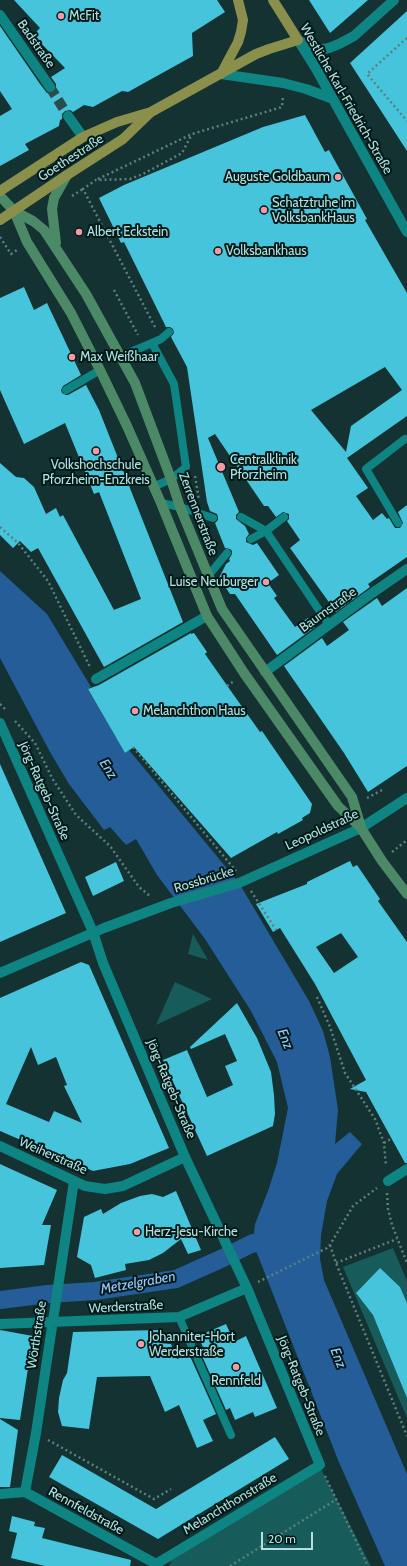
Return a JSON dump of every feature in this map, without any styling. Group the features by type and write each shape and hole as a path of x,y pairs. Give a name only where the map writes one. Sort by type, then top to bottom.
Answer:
{"main road":[{"path":"220,74 238,42 244,20 242,9 238,0"},
{"name":"Westliche Karl-Friedrich-Straße","path":"273,0 298,40"},
{"name":"Goethestraße","path":"0,191 82,137 117,122 151,112 262,52 298,40"},
{"name":"Goethestraße","path":"0,220 123,139 151,112"},
{"path":"58,251 54,233 52,209 54,198 67,175"},
{"name":"Zerrennerstraße","path":"0,196 14,211 33,221 44,230 86,294 135,383 180,507 222,609 352,798 361,828"},
{"name":"Zerrennerstraße","path":"14,211 27,242 71,313 127,426 161,503 207,616 244,673 338,806 361,828 382,861 407,894"}],"street":[{"path":"298,40 316,50 329,48 354,36 394,0"},
{"name":"Badstraße","path":"0,15 50,87"},
{"name":"Westliche Karl-Friedrich-Straße","path":"298,40 407,232"},
{"path":"220,74 283,83 306,89 333,100"},
{"path":"68,116 82,137"},
{"name":"Baumstraße","path":"265,672 329,625 366,592 407,570"},
{"path":"96,679 207,616"},
{"name":"Jörg-Ratgeb-Straße","path":"0,723 92,932 103,963 186,1157 247,1288 320,1465"},
{"name":"Leopoldstraße","path":"242,882 361,828 407,798"},
{"name":"Rossbrücke","path":"170,903 242,882"},
{"path":"0,973 92,932 170,903"},
{"name":"Weiherstraße","path":"0,1146 85,1186 106,1189 123,1186 186,1157"},
{"path":"388,1180 407,1169"},
{"name":"Wörthstraße","path":"25,1492 36,1433 74,1181"},
{"name":"Werderstraße","path":"0,1324 179,1317 247,1288"},
{"name":"Melanchthonstraße","path":"156,1565 320,1465"},
{"path":"0,1494 25,1492"},
{"name":"Rennfeldstraße","path":"25,1492 156,1565"}],"lane":[{"path":"121,356 161,339 168,332"},
{"path":"148,344 174,384 186,467 171,479 153,486"},
{"path":"66,390 100,370"},
{"path":"398,523 366,469 405,439"},
{"path":"161,503 180,507 213,518"},
{"path":"241,517 266,531 329,625"},
{"path":"250,539 266,531 284,517"},
{"path":"208,576 227,553"},
{"path":"179,1317 231,1434"}],"path":[{"path":"407,38 367,74 407,121"},
{"path":"96,180 192,134 282,107 283,83"},
{"path":"130,180 182,153 192,134"},
{"path":"0,237 11,254"},
{"path":"114,290 148,344"},
{"path":"0,526 18,543 48,581 96,679"},
{"path":"0,704 34,743 52,778 76,815 110,846 139,887 170,903"},
{"path":"134,748 242,882"},
{"path":"382,861 407,840"},
{"path":"260,902 276,930"},
{"path":"317,997 330,1027 345,1073 375,1119 384,1143 388,1180 388,1209 397,1239 407,1263"},
{"path":"384,1143 392,1138"},
{"path":"257,1283 327,1248 353,1206 388,1180"},
{"path":"336,1263 397,1239"},
{"path":"330,1245 407,1436"},
{"path":"36,1433 154,1499 171,1489"},
{"path":"320,1465 368,1566"},
{"path":"230,1566 337,1499"}],"shaded area":[{"path":"193,934 208,960 188,954"},
{"path":"175,982 212,999 156,1025"},
{"path":"393,1248 407,1281 407,1418 343,1267"},
{"path":"320,1467 371,1566 169,1566 172,1559"}],"water":[{"name":"Enz","path":"0,571 47,614 91,687 88,689 125,753 129,750 239,883 309,1001 323,1031 330,1057 338,1110 335,1144 350,1132 362,1144 337,1174 327,1201 321,1235 320,1259 324,1280 407,1474 407,1566 385,1566 338,1460 253,1243 255,1224 277,1163 288,1108 277,1062 251,1011 205,939 157,875 136,839 126,845 110,827 104,830 69,784 50,752 0,658"}],"building":[{"path":"14,0 217,0 225,12 192,33 193,56 128,92 122,91 93,107 84,105 73,112 70,110 65,111 62,114 62,119 60,120 59,126 25,144 29,150 0,166 0,116 12,109 0,91 0,26 47,93 53,93 56,89 56,84 51,77 65,68 33,35 40,28"},
{"path":"309,0 368,0 330,33"},
{"path":"407,11 407,151 350,63"},
{"path":"305,115 325,152 329,150 367,219 365,220 407,293 407,416 347,458 368,488 356,496 373,520 382,513 387,519 389,518 395,528 400,528 403,523 398,512 407,505 407,557 368,584 370,587 336,612 290,548 300,540 287,521 289,519 289,514 283,512 276,517 268,506 264,506 215,434 208,438 239,512 236,515 236,519 245,526 249,534 246,538 246,542 253,545 257,543 279,575 268,583 277,596 274,598 295,627 308,618 315,627 277,655 235,594 230,594 219,578 226,564 230,561 229,559 232,551 225,548 215,523 218,520 217,514 210,511 207,502 187,367 171,337 174,333 173,329 166,327 124,242 121,243 99,198 124,185 263,127","holes":["385,367 402,390 351,426 346,452 311,410"]},
{"path":"24,287 34,310 47,303 81,375 63,386 61,390 62,393 68,395 86,385 99,410 183,622 104,667 38,548 31,552 20,541 13,548 0,535 0,463 16,477 24,478 34,487 46,514 56,508 60,517 63,515 114,610 141,599 99,492 94,494 65,423 24,444 0,390 0,298"},
{"path":"407,588 407,766 368,792 344,753 284,666 322,638 327,646 349,630 343,622 377,598 382,606"},
{"path":"191,633 194,633 207,652 205,654 260,732 262,731 312,804 310,813 302,818 303,820 278,834 277,832 231,858 134,747 125,753 88,689 99,685"},
{"path":"0,764 66,913 0,942"},
{"path":"350,861 353,867 357,865 380,899 378,901 407,942 407,1163 405,1163 366,1092 350,1089 366,1080 315,984 280,928 273,932 256,904 307,884 307,882","holes":["341,933 358,957 334,973 316,947"]},
{"path":"116,862 124,881 93,896 85,877"},
{"path":"81,962 89,965 169,1148 130,1164 93,1171 0,1131 0,998","holes":["31,1047 38,1065 56,1057 67,1085 64,1086 82,1123 54,1111 49,1122 6,1104"]},
{"path":"237,1003 257,1038 271,1072 275,1114 273,1126 207,1156 163,1060 187,1050 207,1097 233,1085 225,1066 237,1061 225,1034 191,1049 190,1047"},
{"path":"0,1164 57,1190 42,1225 51,1225 44,1265 0,1268"},
{"name":"Herz-Jesu-Kirche","path":"176,1191 201,1250 188,1254 181,1239 163,1253 149,1260 125,1264 126,1270 95,1278 91,1265 77,1257 84,1217 101,1209 103,1214 121,1203 140,1196 152,1194 163,1197"},
{"path":"380,1268 400,1287 407,1303 407,1398 373,1315 356,1293"},
{"name":"Rennfeld","path":"226,1324 234,1342 246,1336 277,1408 255,1417 253,1412 235,1420 230,1408 226,1410 199,1349 203,1347 198,1336"},
{"path":"0,1330 33,1336 20,1420 0,1418"},
{"path":"159,1330 159,1343 171,1344 177,1359 189,1354 216,1414 203,1420 213,1441 197,1448 179,1405 165,1412 150,1376 97,1377 89,1429 62,1426 58,1412 59,1398 63,1380 67,1373 73,1332"},
{"path":"0,1419 18,1430 10,1487 0,1487"},
{"path":"275,1437 289,1459 158,1539 49,1477 62,1455 156,1509"},
{"path":"12,1516 35,1522 34,1526 45,1528 42,1538 131,1560 130,1566 45,1566 11,1558 17,1533 9,1531"}],"waterway":[{"name":"Metzelgraben","path":"0,1300 48,1294 95,1291 176,1279 253,1243 276,1246"}],"tunnel":[{"path":"50,87 68,116"}],"place":[{"name":"McFit","path":"61,16"},
{"name":"Auguste Goldbaum","path":"338,177"},
{"name":"Schatztruhe im VolksbankHaus","path":"264,210"},
{"name":"Albert Eckstein","path":"79,232"},
{"name":"Volksbankhaus","path":"218,251"},
{"name":"Max Weißhaar","path":"72,357"},
{"name":"Volkshochschule Pforzheim-Enzkreis","path":"96,451"},
{"name":"Centralklinik Pforzheim","path":"221,467"},
{"name":"Luise Neuburger","path":"266,582"},
{"name":"Melanchthon Haus","path":"135,711"},
{"name":"Herz-Jesu-Kirche","path":"137,1232"},
{"name":"Johanniter-Hort Werderstraße","path":"141,1344"},
{"name":"Rennfeld","path":"236,1367"}]}
